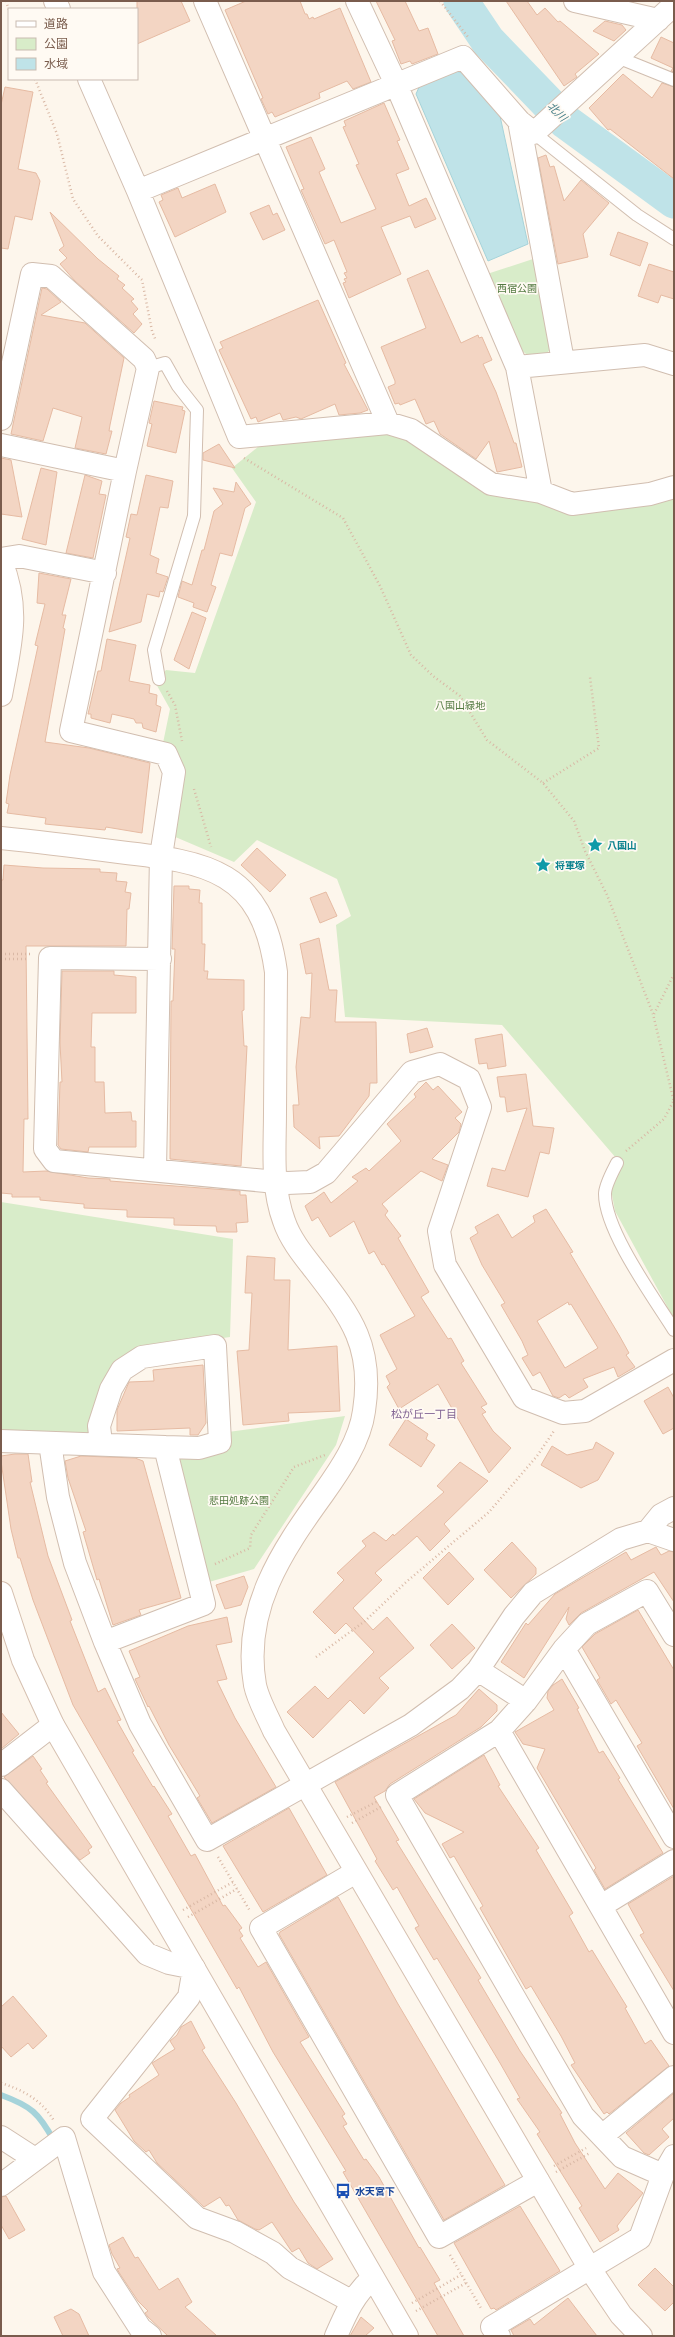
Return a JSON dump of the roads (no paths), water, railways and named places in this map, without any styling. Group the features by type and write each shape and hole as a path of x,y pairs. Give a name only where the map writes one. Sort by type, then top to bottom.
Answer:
{"street":[{"path":"205,1 266,138 388,423"},
{"path":"357,1 396,84 517,367 541,492"},
{"path":"575,1 658,20"},
{"path":"532,126 570,100 674,5"},
{"path":"138,191 463,57 532,126 563,361"},
{"path":"89,80 138,191 239,437 388,423 411,430 492,484 541,492 572,504 650,494 674,487"},
{"path":"1,419 32,274 51,276 144,359 157,366 125,471 71,731 166,754 174,772 161,856 155,1170"},
{"path":"517,367 563,361 645,355 674,364"},
{"path":"1,445 125,471"},
{"path":"1,691 13,628 12,605 7,576 1,560 19,556 105,573"},
{"path":"1,838 161,856 205,866 232,881 253,903 266,926 273,947 276,972 275,1183 284,1222 297,1246 346,1311 360,1338 366,1368 364,1411 356,1439 341,1469 299,1527 273,1569 258,1608 254,1652 255,1686 274,1731 356,1872 548,2174 590,2269 621,2315 642,2336"},
{"path":"160,958 50,958 45,1149 54,1161 275,1183 310,1182 326,1173 412,1072 440,1064 469,1079 480,1107 439,1231 445,1266 524,1398 563,1413 585,1411 674,1360"},
{"path":"1,1441 100,1443 199,1448 220,1442 215,1346 142,1357 122,1370 111,1389 99,1426 100,1443"},
{"path":"50,1443 58,1497 75,1563 105,1642 140,1724 208,1840 411,1725 460,1689 478,1670 514,1616 533,1593 621,1539 648,1531 661,1515 674,1508"},
{"path":"105,1642 204,1604 165,1447"},
{"path":"648,1531 674,1540"},
{"path":"662,2175 622,2157 583,2116 397,1795 499,1732 526,1702 564,1649 587,1624 647,1591 674,1635"},
{"path":"1,1593 24,1660 53,1725 407,2336"},
{"path":"564,1649 674,1837"},
{"path":"478,1670 526,1702"},
{"path":"1,1765 53,1725"},
{"path":"499,1732 674,2034"},
{"path":"1,1790 147,1954 169,1963 194,1968"},
{"path":"601,1906 674,1861"},
{"path":"356,1872 261,1928 439,2237 548,2174"},
{"path":"194,1968 189,1997 92,2119 197,2218 235,2232 273,2253 290,2268 351,2301"},
{"path":"602,2136 674,2077"},
{"path":"1,2137 35,2159"},
{"path":"1,2185 64,2138 104,2272 140,2333"},
{"path":"495,2332 640,2238 662,2175 674,2156"},
{"path":"336,2336 351,2301 361,2288 373,2278"}],"lane":[{"path":"617,57 674,80"},
{"path":"532,126 637,215 674,239"},
{"path":"157,366 178,386 197,410 194,516 154,650 159,679"},
{"path":"617,1163 604,1193 608,1215 626,1252 674,1330"}],"water":[{"path":"455,71 465,73 500,116 528,244 488,261 416,94 420,85"}],"waterway":[{"name":"北川","path":"461,1 488,41 566,122 674,201"},
{"path":"1,2095 27,2107 39,2117 54,2141"}],"place":[{"name":"八国山","path":"595,845"},
{"name":"将軍塚","path":"543,865"},
{"name":"水天宮下","path":"343,2191"}],"district":[{"name":"松が丘一丁目","path":"424,1414"}],"park label":[{"name":"西宿公園","path":"517,288"},
{"name":"八国山緑地","path":"460,705"},
{"name":"悲田処跡公園","path":"239,1500"}]}
